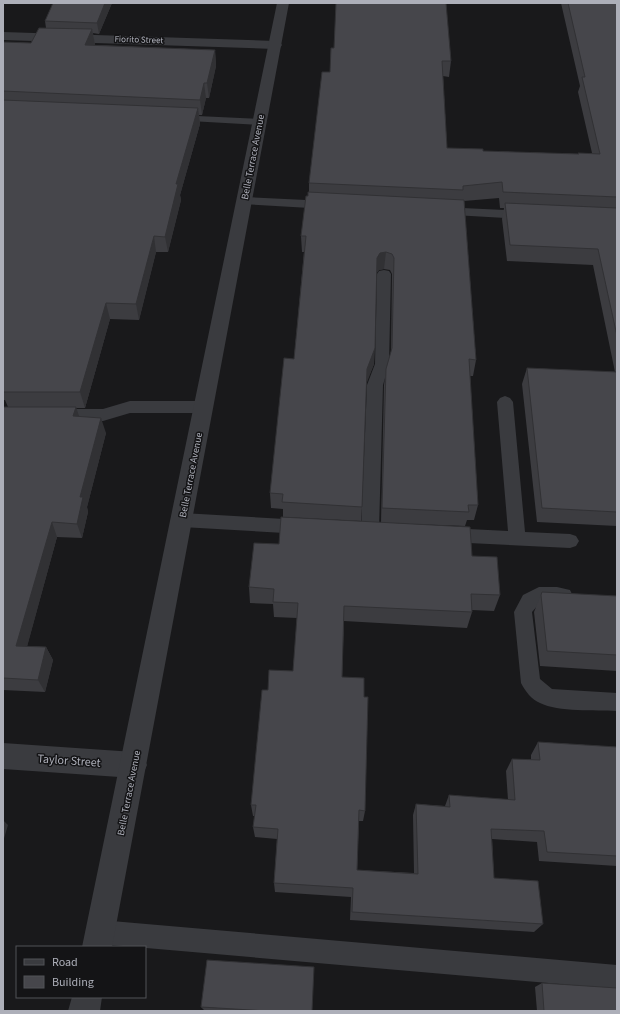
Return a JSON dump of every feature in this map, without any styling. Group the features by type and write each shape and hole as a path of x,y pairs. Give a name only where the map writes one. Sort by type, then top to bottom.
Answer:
{"street":[{"name":"Belle Terrace Avenue","path":"99,939 283,3"},
{"name":"Fiorito Street","path":"3,36 275,45"},
{"name":"Taylor Street","path":"3,756 134,765"},
{"path":"84,1011 87,998"}],"lane":[{"path":"162,118 259,122"},
{"path":"245,201 340,206"},
{"path":"427,210 538,215"},
{"path":"370,530 375,385 382,364 384,274"},
{"path":"505,402 517,538"},
{"path":"42,415 103,415 130,407 204,407"},
{"path":"182,520 315,527"},
{"path":"432,534 570,541"},
{"path":"578,597 537,595 526,603 523,612 531,683 545,696 552,698 617,702"},
{"path":"99,939 617,977"}],"building":[{"path":"53,3 105,3 97,23 45,21"},
{"path":"336,3 446,3 451,61 442,61 447,148 483,149 483,151 600,154 582,77 585,77 568,3 617,3 617,197 503,192 502,182 463,186 463,190 309,183 322,72 330,72 331,48 334,48"},
{"path":"39,28 92,29 85,45 215,50 207,83 204,83 200,100 3,91 3,42 31,43"},
{"path":"3,100 198,108 176,184 178,184 165,237 154,236 136,304 106,303 80,392 3,392"},
{"path":"308,192 464,200 476,360 469,359 478,505 468,505 469,512 382,508 386,369 392,348 394,258 392,254 386,252 380,253 377,258 375,348 367,369 362,507 282,502 283,494 270,493 284,358 294,359 306,236 301,236 306,196 308,196"},
{"path":"505,203 617,208 617,336 598,249 510,245"},
{"path":"527,368 617,372 617,512 542,508"},
{"path":"3,407 76,407 73,416 101,418 80,497 83,497 77,524 52,522 16,646 46,647 38,680 3,678"},
{"path":"281,517 470,527 472,556 497,557 500,595 471,594 472,612 344,606 342,677 364,678 364,697 368,697 365,811 359,810 357,870 418,874 416,804 450,807 449,795 515,800 512,759 540,760 538,742 617,747 617,856 547,852 544,831 491,829 494,878 538,881 543,924 352,912 353,888 274,883 278,829 253,827 256,805 251,805 262,690 268,690 269,670 293,671 298,603 273,602 274,589 249,587 254,543 279,544"},
{"path":"542,592 617,596 617,655 547,651 541,595"},
{"path":"207,960 314,967 312,1011 267,1011 201,1007"},
{"path":"542,983 617,988 617,1011 544,1011"}]}
